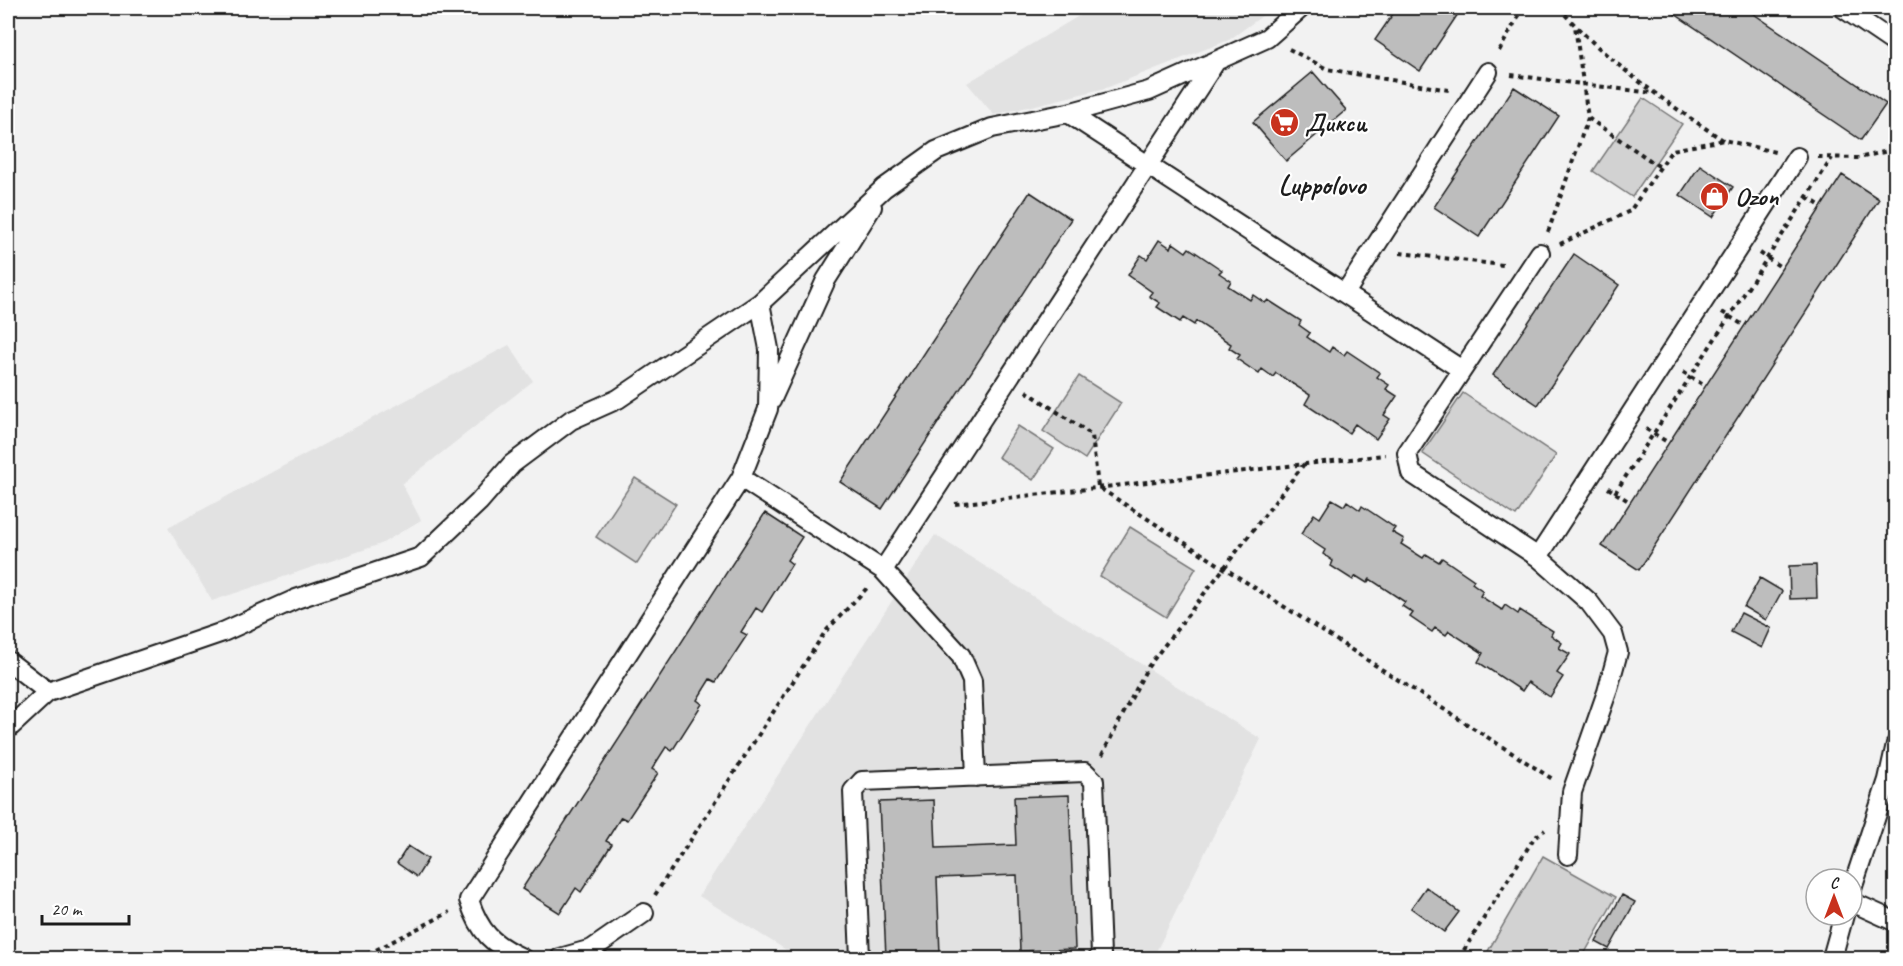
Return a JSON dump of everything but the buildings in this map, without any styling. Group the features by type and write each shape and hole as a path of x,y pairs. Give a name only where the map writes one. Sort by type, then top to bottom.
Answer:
{"lane":[{"path":"8,729 48,692 223,632 296,600 421,557 479,502 512,464 571,420 618,399 760,303 884,188 936,151 992,128 1068,113 1149,92 1267,38 1300,8"},
{"path":"1844,8 1896,44"},
{"path":"883,570 1216,61"},
{"path":"1345,293 1488,72"},
{"path":"1068,113 1462,370"},
{"path":"1538,557 1797,157"},
{"path":"522,958 497,946 476,922 469,900 741,478 768,409 826,280 884,188"},
{"path":"1540,253 1407,453 1411,473 1538,557 1589,602 1613,634 1618,652 1571,800 1568,855"},
{"path":"760,303 769,349 768,409"},
{"path":"741,478 883,570 961,656 972,681 976,777"},
{"path":"8,662 48,692"},
{"path":"1859,867 1888,780 1896,744"},
{"path":"860,958 853,791 862,782 1085,772 1094,781 1101,955 1098,958"},
{"path":"1864,907 1896,922"},
{"path":"560,958 592,949 644,913"},
{"path":"1832,958 1841,927"}],"path":[{"path":"1523,8 1488,72 1652,93"},
{"path":"1559,8 1575,26 1652,93 1724,140 1797,157 1858,158 1896,149"},
{"path":"1540,253 1588,118 1575,26"},
{"path":"1267,38 1327,69 1473,94"},
{"path":"1588,118 1660,167"},
{"path":"1540,253 1630,211 1672,150 1724,140"},
{"path":"1616,493 1832,157"},
{"path":"1373,250 1530,268"},
{"path":"1007,380 1092,435 1098,487"},
{"path":"924,507 1407,453"},
{"path":"1085,772 1097,763 1147,668 1305,463"},
{"path":"1098,487 1571,800 1534,838 1459,958"},
{"path":"644,913 825,632 883,570"},
{"path":"360,958 434,921 469,900"}],"shaded area":[{"path":"1092,8 1273,8 1229,40 1106,88 994,115 967,83"},
{"path":"1643,98 1682,124 1632,197 1593,171"},
{"path":"509,345 533,381 402,484 421,520 381,544 212,601 168,528"},
{"path":"1079,376 1121,403 1085,459 1043,431"},
{"path":"1463,393 1556,455 1516,516 1422,453"},
{"path":"1018,426 1054,449 1033,480 998,457"},
{"path":"635,478 676,504 637,564 596,537"},
{"path":"1130,527 1196,568 1166,617 1100,576"},
{"path":"935,535 1261,739 1153,958 799,958 699,896"},
{"path":"1543,856 1616,897 1582,958 1484,958"}],"place":[{"name":"Дикси","path":"1284,122"},
{"name":"Ozon","path":"1714,196"}],"district":[{"name":"Luppolovo","path":"1322,184"}]}
